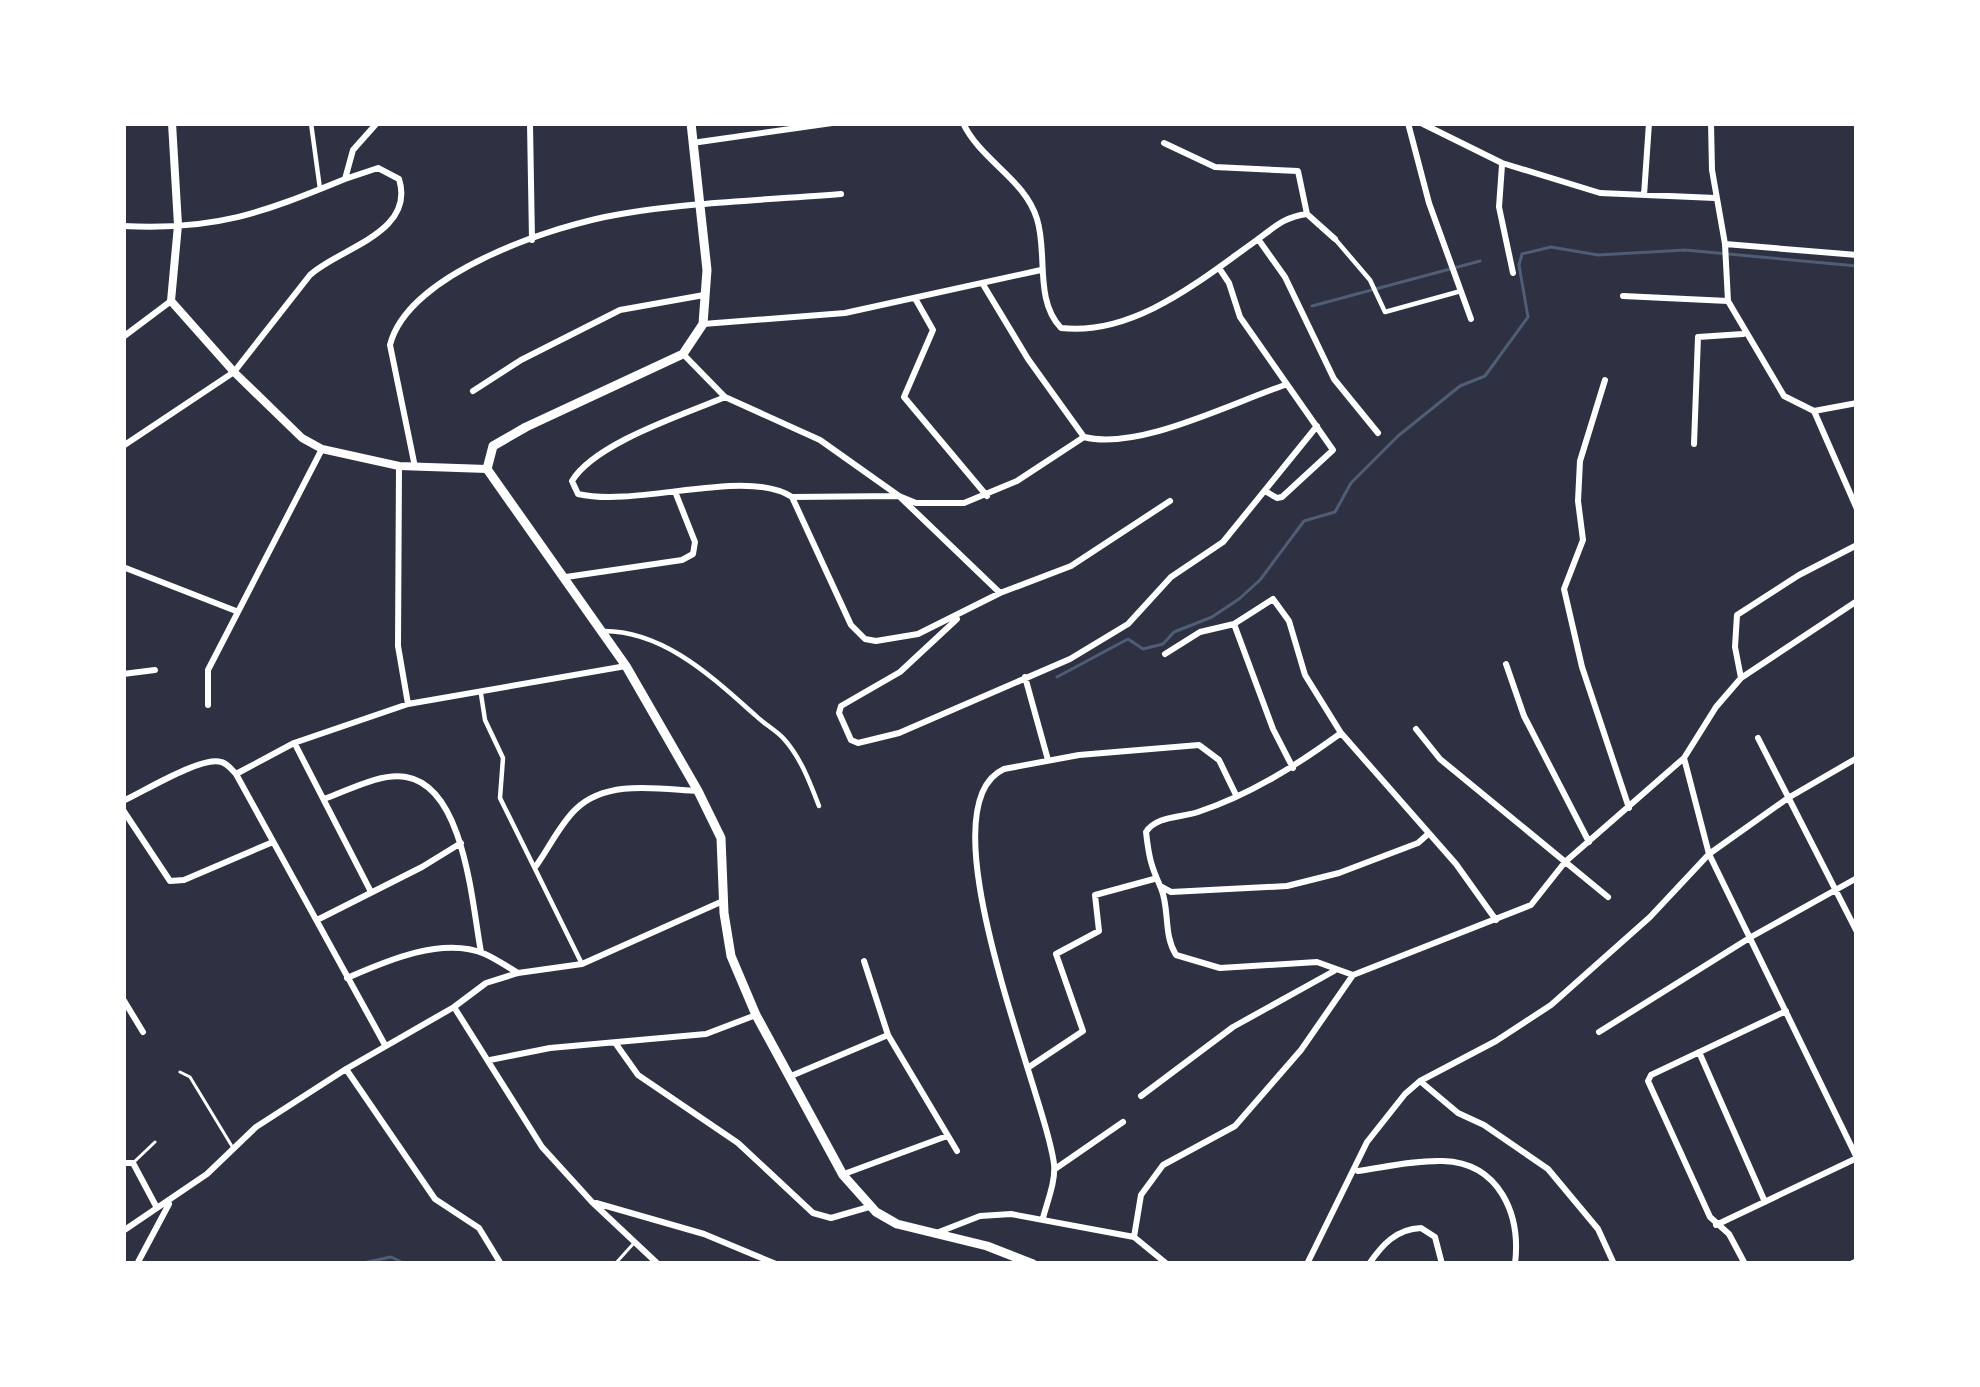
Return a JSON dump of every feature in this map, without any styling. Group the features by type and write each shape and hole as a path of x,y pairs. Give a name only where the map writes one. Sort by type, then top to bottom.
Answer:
{"main road":[{"path":"691,123 707,295 703,324 683,354 493,446 487,469 626,666 698,791 721,838 731,956 757,1015 843,1175 871,1207 897,1224 987,1246 1034,1264"}],"street":[{"path":"172,123 178,225 171,301 234,372 302,438 322,448 399,466 487,469"},
{"path":"311,123 320,189"},
{"path":"345,179 353,150 377,123"},
{"path":"692,143 832,123"},
{"path":"963,123 975,147 1032,205 1040,226 1041,270 1054,320 1061,328 1118,322 1149,310 1219,268 1290,216 1307,214"},
{"path":"1408,123 1429,203 1471,319"},
{"path":"1421,123 1502,163 1600,193 1716,198"},
{"path":"1644,195 1649,123"},
{"path":"1711,123 1728,301 1743,334 1784,397 1814,411 1857,403"},
{"path":"530,124 532,240"},
{"path":"1164,143 1215,167 1298,171 1307,214 1336,239 1370,280 1385,312 1461,291"},
{"path":"1502,163 1498,207 1513,274"},
{"path":"123,226 213,225 248,217 378,168 399,179 401,203 390,222 368,241 310,274 234,372 123,446"},
{"path":"415,467 392,362 394,330 428,290 532,240 618,214 842,194"},
{"path":"1258,239 1285,277 1334,380 1378,434"},
{"path":"1725,251 1857,255"},
{"path":"1219,268 1240,317 1333,448 1331,455 1282,496 1265,491"},
{"path":"703,324 845,313 1041,270"},
{"path":"983,284 1028,359 1084,437 1104,442 1137,438 1286,385"},
{"path":"473,391 521,360 620,310 707,295"},
{"path":"1623,296 1728,301"},
{"path":"916,300 933,330 904,397 987,496"},
{"path":"123,337 171,301"},
{"path":"1694,444 1698,337 1743,334"},
{"path":"683,354 725,397 820,440 899,496 1000,593"},
{"path":"1605,380 1580,461 1583,540 1564,589 1582,667 1629,808"},
{"path":"725,397 581,466 572,481 578,494 596,499 748,485 773,487 792,496 899,496 916,503 964,503 987,496 1084,437"},
{"path":"1814,411 1857,509"},
{"path":"962,614 899,672 841,706 838,713 848,736 858,743 899,733 1089,650 1138,616 1172,578 1223,542 1317,426"},
{"path":"208,704 208,670 322,448"},
{"path":"399,466 398,646 408,704"},
{"path":"566,577 682,560 693,554 694,542 675,493"},
{"path":"792,496 847,618 865,639 891,642 1071,566 1170,501"},
{"path":"1741,678 1737,615 1798,575 1857,545"},
{"path":"123,567 236,610"},
{"path":"1165,654 1200,632 1234,624 1273,599 1289,622 1305,675 1341,733 1456,864 1496,921"},
{"path":"1134,1237 1141,1195 1163,1165 1235,1126 1301,1050 1353,975 1531,904 1565,862 1684,758 1741,678 1857,601"},
{"path":"1234,624 1273,729 1293,768"},
{"path":"602,631 651,640 682,655 783,737 819,806"},
{"path":"1506,664 1524,716 1589,842"},
{"path":"236,774 295,743 408,704 626,666"},
{"path":"123,674 155,670"},
{"path":"1024,676 1048,760"},
{"path":"481,690 485,720 503,758 500,798 582,964"},
{"path":"1416,729 1440,759 1608,897"},
{"path":"1341,733 1293,768 1198,812 1148,826 1154,879 1171,892 1287,886 1339,873 1418,843 1427,835"},
{"path":"1758,737 1857,932"},
{"path":"295,743 370,890"},
{"path":"1043,1218 1055,1169 988,931 973,852 981,789 994,773 1048,760 1199,746 1219,760 1236,795"},
{"path":"1684,758 1709,854 1857,1158 1717,1225"},
{"path":"1307,1264 1367,1142 1420,1081 1552,1005 1650,917 1709,854 1788,798 1857,758"},
{"path":"273,842 184,880 170,881 123,806 192,768 219,761 236,774 385,1046"},
{"path":"324,799 383,779 406,777 439,796 461,843 481,952"},
{"path":"536,866 575,810 596,796 638,788 698,791"},
{"path":"317,920 461,843"},
{"path":"1598,1032 1750,937 1857,878"},
{"path":"1029,1067 1083,1031 1056,953 1099,931 1095,895 1154,879"},
{"path":"1160,886 1171,948 1186,960 1220,968 1317,962 1353,975"},
{"path":"123,1231 171,1201 256,1127 486,983 582,964 723,901"},
{"path":"346,978 401,955 446,950 481,952 518,973"},
{"path":"864,961 888,1035 956,1151"},
{"path":"1141,1096 1233,1027 1334,971"},
{"path":"123,999 143,1031"},
{"path":"454,1007 542,1147 658,1264"},
{"path":"1744,1264 1729,1234 1717,1225 1648,1081 1651,1075 1786,1011"},
{"path":"490,1060 550,1048 706,1034 757,1015"},
{"path":"791,1076 888,1035"},
{"path":"616,1043 638,1075 738,1143 813,1213 831,1218 871,1207"},
{"path":"1699,1051 1765,1202"},
{"path":"346,1069 435,1199 479,1228 501,1264"},
{"path":"1420,1081 1458,1113 1547,1168 1598,1229 1614,1264"},
{"path":"1055,1169 1123,1122"},
{"path":"843,1175 947,1136"},
{"path":"1356,1172 1435,1161 1467,1166 1497,1186 1510,1204 1517,1228 1515,1264"},
{"path":"128,1163 157,1208"},
{"path":"137,1264 171,1201"},
{"path":"592,1202 704,1234 771,1263"},
{"path":"936,1234 980,1216 1043,1218 1134,1237 1167,1264"},
{"path":"1369,1264 1399,1232 1421,1228 1435,1237 1442,1264"}],"lane":[{"path":"180,1072 190,1077 234,1150"},
{"path":"128,1163 155,1142"},
{"path":"615,1264 635,1243"}],"waterway":[{"path":"1057,677 1128,639 1143,649 1163,644 1174,632 1212,617 1239,599 1260,580 1304,521 1335,512 1351,483 1398,436 1460,386 1485,376 1528,317 1519,265 1522,254 1551,247 1598,255 1685,250 1857,266"},
{"path":"1312,306 1480,261"},
{"path":"358,1264 391,1257 406,1264"}]}
